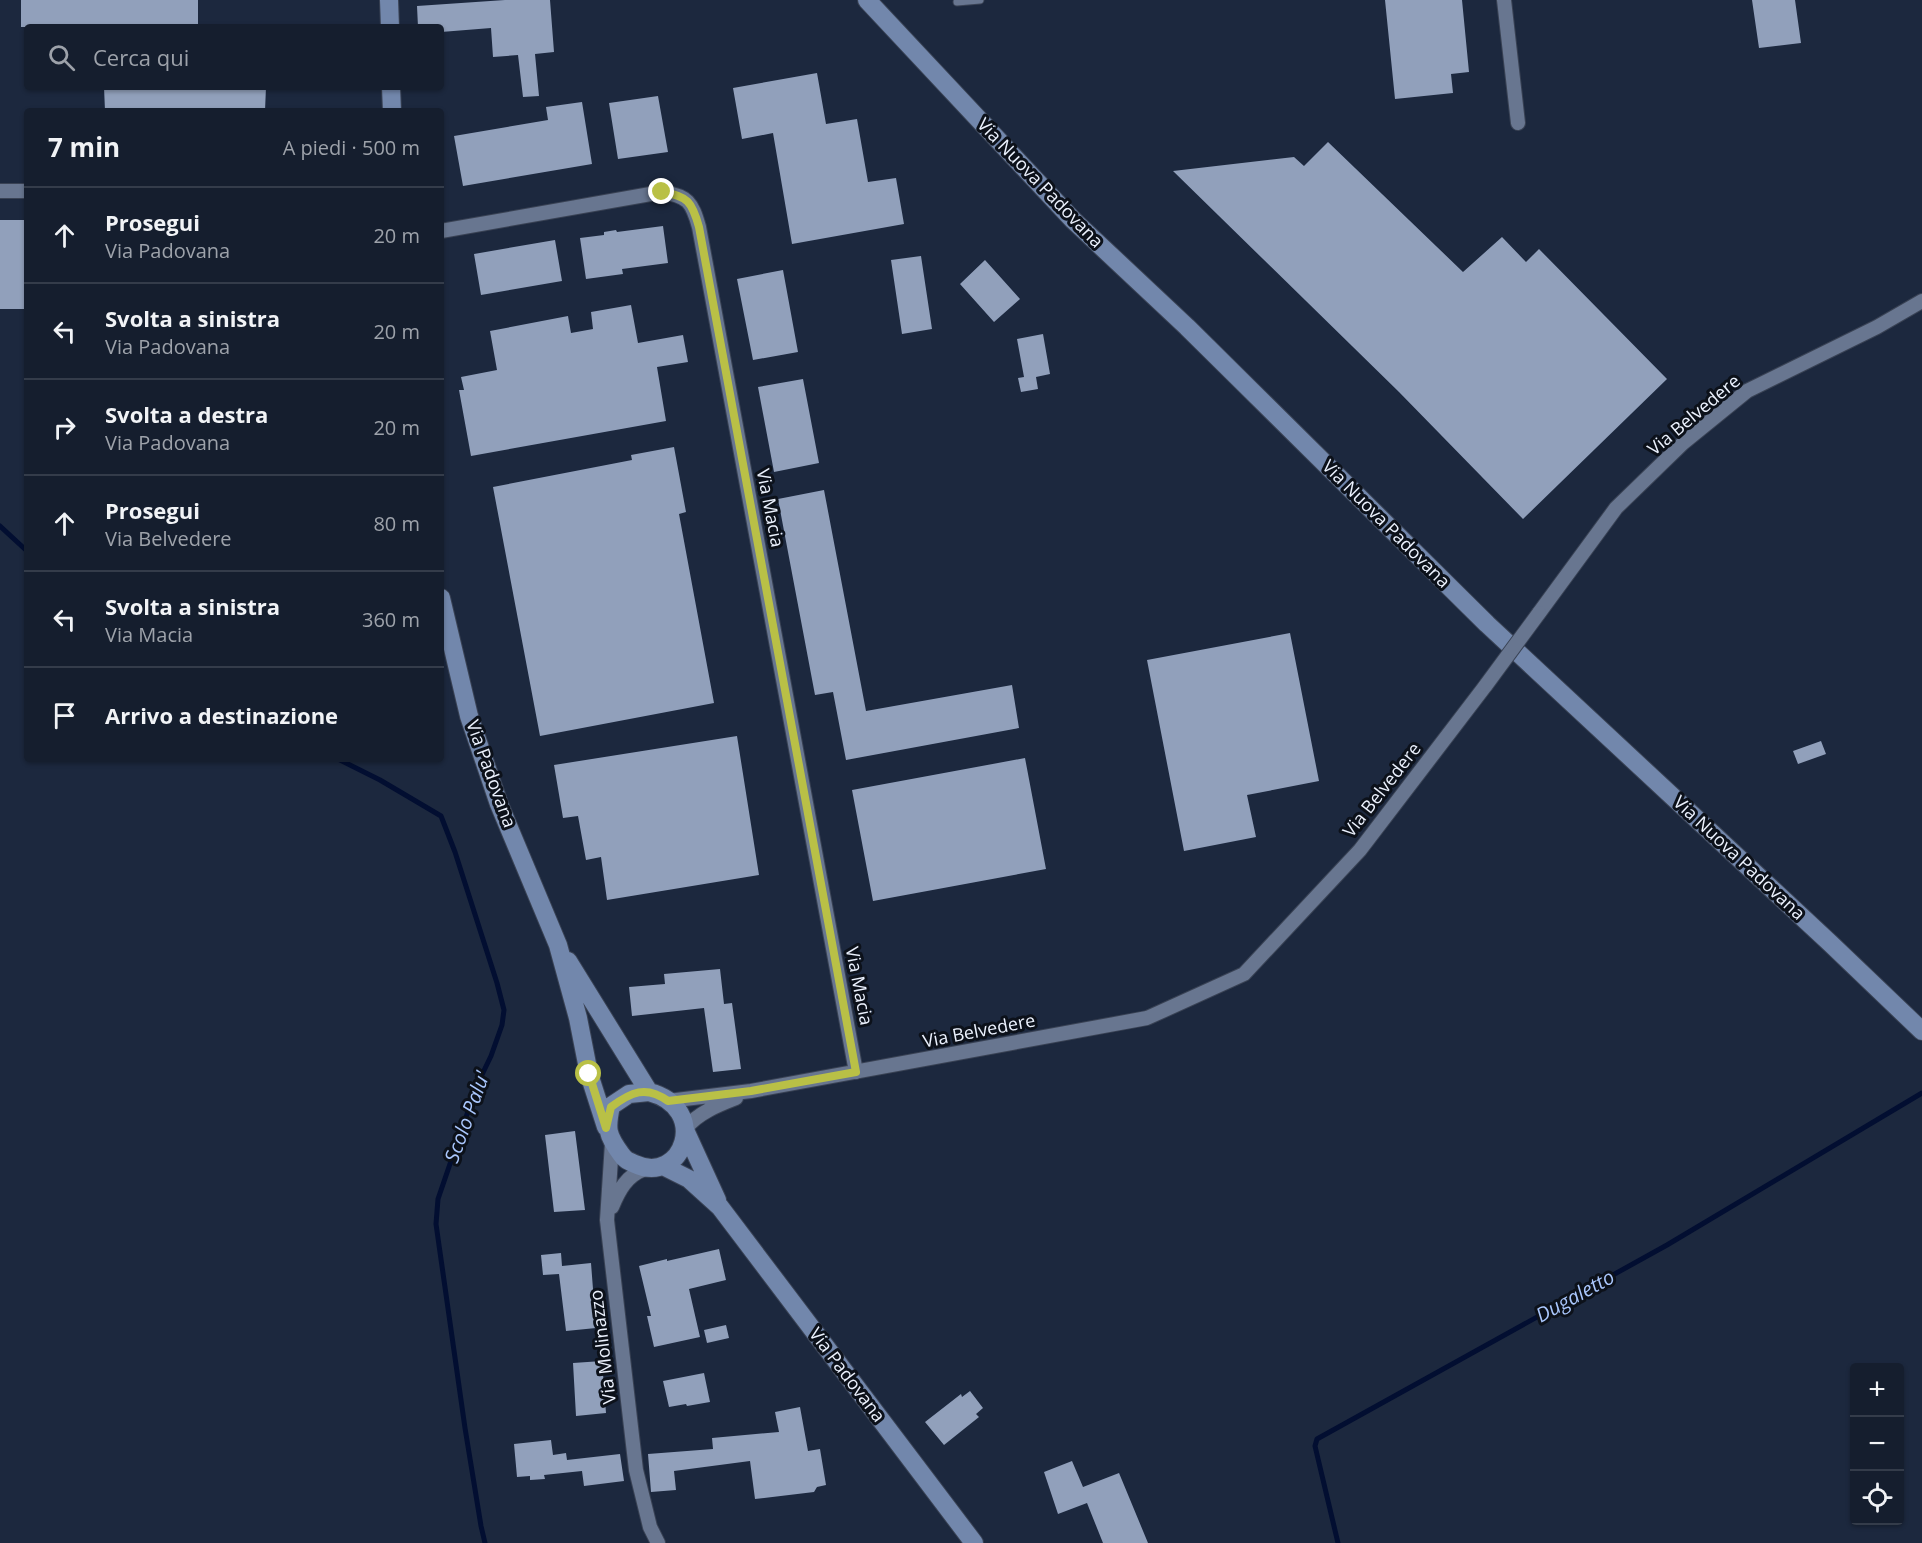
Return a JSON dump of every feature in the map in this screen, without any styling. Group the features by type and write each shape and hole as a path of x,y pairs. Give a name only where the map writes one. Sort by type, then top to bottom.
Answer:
{"street":[{"path":"389,0 390,24"},
{"name":"Via Nuova Padovana","path":"867,0 1073,220 1187,327 1487,624 1922,1031"},
{"path":"1504,0 1518,123"},
{"path":"391,90 392,108"},
{"path":"0,192 24,191"},
{"name":"Via Macia","path":"444,230 662,192 679,194 694,211 701,238 856,1072"},
{"name":"Via Belvedere","path":"668,1101 751,1091 1147,1018 1244,974 1360,850 1486,685 1616,508 1683,443 1747,391 1877,327 1922,301"},
{"name":"Via Padovana","path":"444,610 470,716 499,804 558,945 578,1018 589,1074 609,1135 625,1160 645,1169"},
{"name":"Via Padovana","path":"558,945 649,1092 668,1101 680,1113 720,1207"},
{"name":"Via Belvedere","path":"686,1129 690,1122 713,1107 751,1091"},
{"path":"609,1135 611,1107 628,1094 649,1092"},
{"path":"607,1220 620,1188 637,1172 663,1166 681,1152 686,1129"},
{"name":"Via Molinazzo","path":"609,1135 607,1220 636,1470 650,1527 658,1543"},
{"name":"Via Padovana","path":"663,1166 689,1179 720,1207 974,1543"}],"lane":[{"path":"957,2 980,0"}],"building":[{"path":"21,0 198,0 198,24 24,24 24,27 21,27"},
{"path":"505,0 550,0 554,52 535,54 539,96 523,97 518,55 493,57 491,28 444,32 444,24 418,24 417,6"},
{"path":"1385,0 1462,0 1469,72 1451,74 1453,93 1395,99"},
{"path":"1752,0 1795,0 1801,43 1759,48"},
{"path":"817,73 826,124 857,119 868,182 896,178 904,224 792,244 773,133 742,139 733,88"},
{"path":"104,90 266,90 265,108 105,108"},
{"path":"658,96 668,152 618,159 609,103"},
{"path":"582,102 592,164 463,186 454,136 548,120 546,107"},
{"path":"1328,142 1463,272 1502,237 1526,262 1539,249 1667,379 1523,519 1399,392 1173,171 1294,157 1304,166"},
{"path":"0,220 24,220 24,309 0,309"},
{"path":"663,226 668,263 622,269 623,274 586,279 580,238 604,235 604,232 616,230 617,232"},
{"path":"555,240 562,281 481,295 474,254"},
{"path":"921,256 932,329 902,334 891,260"},
{"path":"985,260 1020,299 994,322 960,284"},
{"path":"783,270 798,352 753,360 737,279"},
{"path":"631,305 638,343 683,335 688,362 657,367 666,421 471,456 459,390 464,390 461,377 497,370 490,331 568,316 571,333 593,329 591,312"},
{"path":"1043,334 1050,374 1036,377 1038,389 1021,392 1018,378 1024,377 1017,339"},
{"path":"803,379 819,463 774,472 758,387"},
{"path":"674,447 686,512 679,514 714,703 540,736 493,487 632,460 631,455"},
{"path":"824,490 866,711 1012,685 1019,728 846,760 833,692 815,695 778,499"},
{"path":"1290,633 1319,781 1247,795 1256,837 1184,851 1147,660"},
{"path":"737,736 759,875 607,900 601,857 586,860 578,816 563,818 554,765"},
{"path":"1821,741 1826,754 1798,764 1793,751"},
{"path":"1025,758 1046,869 873,901 852,790"},
{"path":"720,969 724,1004 732,1003 741,1069 713,1072 704,1008 632,1016 629,987 665,984 664,974"},
{"path":"575,1131 585,1210 554,1212 545,1135"},
{"path":"719,1249 726,1280 689,1289 700,1337 654,1347 647,1316 651,1316 639,1266"},
{"path":"561,1253 562,1266 591,1263 596,1328 566,1331 559,1274 543,1275 541,1255"},
{"path":"726,1325 729,1338 707,1343 704,1330"},
{"path":"602,1361 606,1413 576,1416 573,1363"},
{"path":"704,1373 710,1402 669,1407 663,1381"},
{"path":"970,1391 983,1408 976,1414 979,1417 944,1445 925,1422 961,1394 962,1397"},
{"path":"800,1407 808,1451 820,1449 826,1485 817,1487 814,1492 755,1499 750,1461 674,1471 676,1490 651,1492 648,1454 713,1449 712,1438 779,1432 775,1412"},
{"path":"551,1440 553,1455 566,1453 567,1460 620,1454 624,1481 584,1486 582,1471 544,1475 545,1479 530,1480 530,1476 517,1477 514,1444"},
{"path":"1072,1461 1083,1487 1119,1473 1148,1543 1103,1543 1087,1503 1058,1514 1044,1472"}],"waterway":[{"name":"Scolo Palu'","path":"0,526 24,548"},
{"name":"Scolo Palu'","path":"344,762 441,816 455,852 504,1010 502,1025 477,1085 438,1199 436,1224 465,1428 485,1543"},
{"name":"Dugaletto","path":"1338,1543 1315,1446 1317,1439 1667,1245 1922,1093"}],"route":[{"path":"589,1074 606,1128 611,1107 628,1094 649,1092 668,1101 751,1091 856,1072 699,227 694,211 688,202 679,194 662,192"}]}
